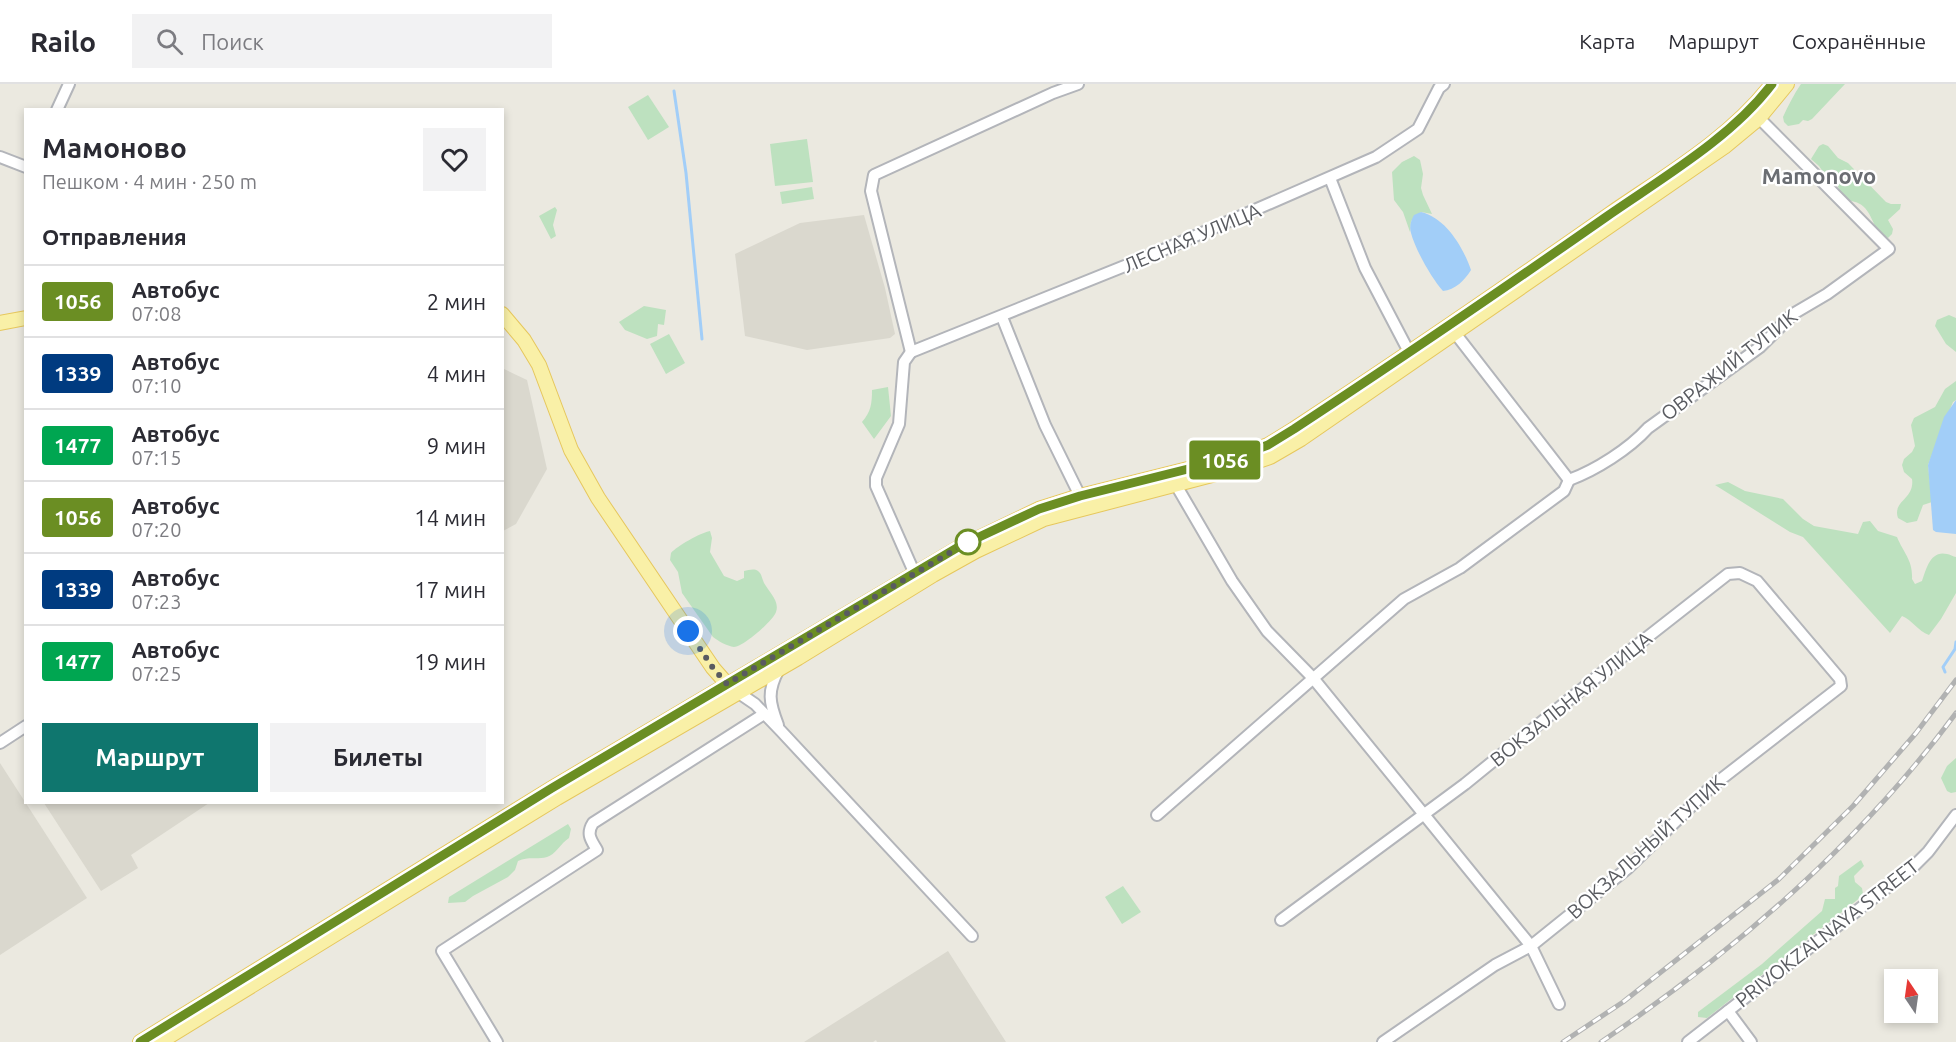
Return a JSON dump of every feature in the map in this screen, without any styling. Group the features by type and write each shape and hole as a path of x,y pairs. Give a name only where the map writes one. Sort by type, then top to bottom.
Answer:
{"main road":[{"path":"160,1042 557,798 914,572 1003,524 1080,496 1236,457 1268,445 1324,410 1582,234 1718,138 1747,112 1772,84"},
{"path":"140,1042 552,788 733,688 779,669 933,575 1008,535 1062,513 1176,485 1270,457 1334,418 1724,147 1759,118 1787,84"},
{"path":"504,316 524,340 539,365 571,450 598,498 707,659 733,688"},
{"path":"0,324 24,318"}],"street":[{"path":"58,108 69,84"},
{"path":"914,572 876,486 876,478 900,424 904,362 911,352 871,191 874,175 1078,84"},
{"name":"ЛЕСНАЯ УЛИЦА","path":"911,352 1002,317 1376,157 1418,129 1439,88 1444,84"},
{"name":"ОВРАЖИЙ ТУПИК","path":"1569,480 1588,473 1640,437 1648,428 1760,347 1793,314 1827,294 1889,249 1759,118"},
{"path":"0,158 24,166"},
{"path":"1330,178 1365,268 1409,352"},
{"path":"1002,317 1045,425 1080,496"},
{"path":"1157,815 1404,599 1460,568 1564,491 1569,480 1455,333"},
{"path":"1176,485 1207,541 1267,631 1313,678 1531,946 1559,1004"},
{"name":"ВОКЗАЛЬНАЯ УЛИЦА","path":"1281,920 1425,815 1728,574 1740,573 1757,581 1841,683"},
{"path":"779,669 772,681 770,696 780,731"},
{"name":"ВОКЗАЛЬНЫЙ ТУПИК","path":"1383,1042 1495,965 1531,946 1628,868 1711,786 1841,683"},
{"path":"733,688 755,704 972,936"},
{"path":"497,1042 442,951 597,850 590,837 589,830 593,823 764,714"},
{"path":"0,743 24,727"},
{"name":"PRIVOKZALNAYA STREET","path":"1688,1042 1912,868 1928,852 1956,815"},
{"path":"1728,1011 1751,1042"}],"shaded area":[{"path":"864,215 885,288 895,334 890,338 807,350 745,336 735,254 800,223"},
{"path":"504,369 527,380 547,469 516,524 504,530"},
{"path":"0,763 24,800 24,804 26,804 87,898 0,955"},
{"path":"45,804 208,804 131,855 138,868 101,891"},
{"path":"948,951 1006,1042 877,1042 876,1040 873,1042 804,1042"}],"green space":[{"path":"1801,84 1845,84 1812,119 1788,126 1783,117"},
{"path":"648,95 669,127 648,140 628,107"},
{"path":"807,139 813,182 775,186 770,144"},
{"path":"1823,144 1828,146 1838,158 1848,163 1886,202 1901,204 1900,209 1888,220 1893,229 1888,238 1880,233 1865,208 1846,199 1837,184 1828,179 1811,159 1819,146"},
{"path":"1414,156 1420,160 1423,174 1421,188 1432,214 1421,212 1411,221 1410,232 1403,212 1394,200 1392,172 1402,162"},
{"path":"812,187 814,199 782,204 780,192"},
{"path":"555,207 557,210 553,225 556,236 551,239 539,216"},
{"path":"644,306 666,310 664,325 658,324 657,336 647,339 625,330 619,322"},
{"path":"1949,315 1956,318 1956,352 1946,344 1935,326 1937,320"},
{"path":"669,334 685,363 666,374 650,344"},
{"path":"1956,381 1956,400 1953,402 1928,465 1932,502 1923,505 1917,521 1907,523 1898,518 1897,512 1912,486 1912,479 1904,472 1902,465 1915,446 1911,425 1914,418 1935,407 1945,389"},
{"path":"888,387 891,416 874,439 862,422 870,407 872,390"},
{"path":"1728,482 1745,491 1783,499 1803,519 1814,526 1858,534 1863,522 1870,521 1878,531 1897,537 1910,562 1912,579 1915,584 1922,581 1927,567 1936,555 1947,554 1956,557 1956,593 1929,635 1902,616 1890,633 1803,537 1790,532 1715,485"},
{"path":"710,531 712,538 710,552 724,576 737,581 744,578 744,571 756,570 777,604 774,616 764,627 744,643 734,647 713,637 682,593 678,572 670,560 671,553 678,547"},
{"path":"1956,758 1956,792 1951,793 1947,791 1941,778 1947,766"},
{"path":"568,824 571,829 569,838 550,856 518,861 515,870 508,877 465,902 448,903 449,897"},
{"path":"1861,860 1864,866 1854,876 1855,882 1862,888 1861,897 1707,1018 1698,1017 1698,1012 1762,964 1822,911 1825,899 1835,899 1835,888 1838,886 1839,876"},
{"path":"1123,886 1141,912 1122,924 1105,897"}],"water":[{"path":"1421,212 1430,215 1446,227 1468,261 1471,270 1463,281 1452,289 1443,291 1439,286 1424,264 1413,240 1410,231 1411,221 1414,215"},
{"path":"1956,400 1956,534 1933,530 1928,465 1944,417"}],"waterway":[{"path":"674,91 686,173 702,339"},
{"path":"1945,672 1943,667 1955,649 1956,642"}],"railway":[{"path":"1563,1042 1623,1002 1779,879 1853,806 1916,733 1956,680"},
{"path":"1601,1042 1699,971 1792,892 1879,807 1956,713"}],"bus line":[{"name":"1056","path":"140,1042 552,788 960,546 1039,509 1080,496 1236,457 1268,445 1334,403 1582,234 1718,138 1734,125 1772,84"}],"district":[{"name":"Mamonovo","path":"1819,176"}],"route":[{"path":"688,631 727,684 968,542"}]}
